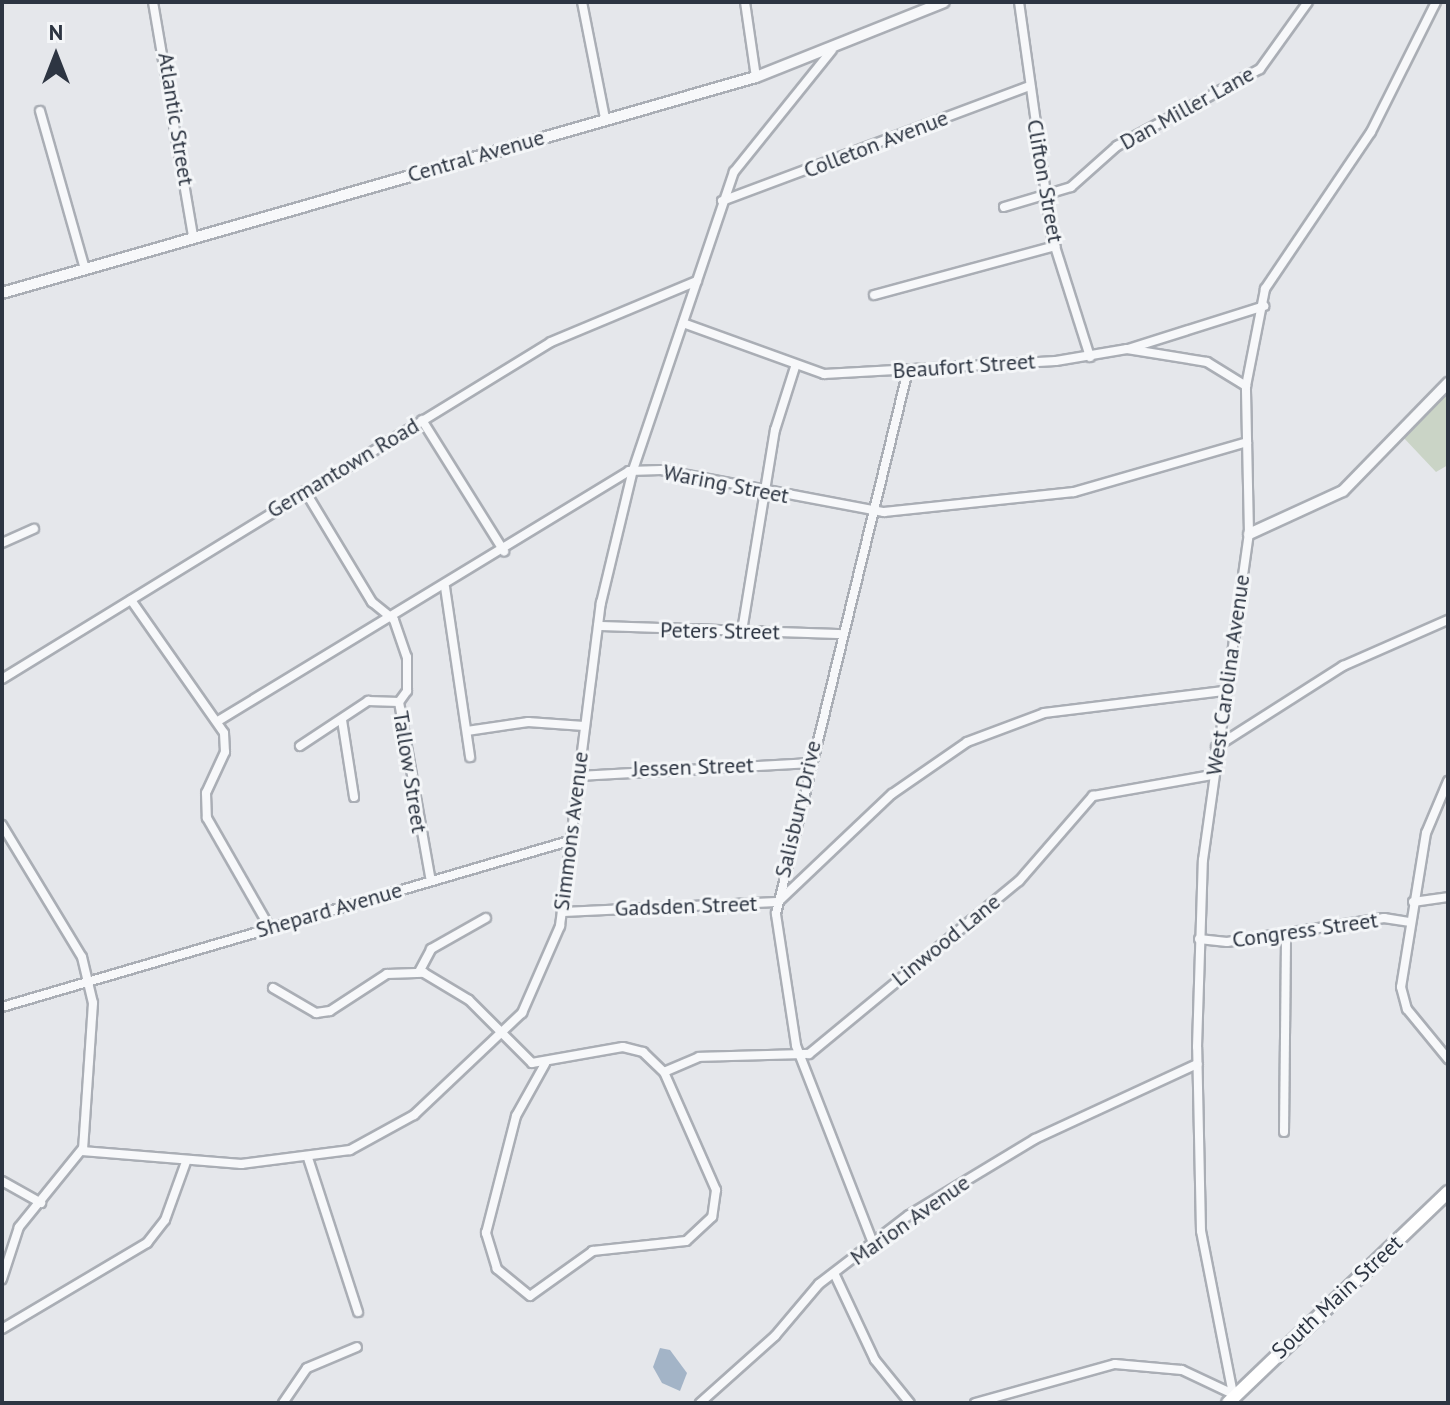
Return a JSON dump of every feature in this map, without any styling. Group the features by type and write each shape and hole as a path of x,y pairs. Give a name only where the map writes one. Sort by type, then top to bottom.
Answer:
{"main road":[{"name":"South Main Street","path":"1232,1400 1448,1192"}],"street":[{"name":"Atlantic Street","path":"153,2 193,237"},
{"path":"582,2 605,118"},
{"path":"745,2 756,77"},
{"name":"Central Avenue","path":"2,293 756,77 832,50 944,2"},
{"name":"Clifton Street","path":"1019,2 1055,246 1090,357"},
{"name":"Dan Miller Lane","path":"1004,207 1071,187 1117,146 1260,69 1308,2"},
{"name":"West Carolina Avenue","path":"1232,1400 1201,1231 1197,1064 1199,939 1212,775 1249,534 1246,386 1265,289 1380,115 1436,2"},
{"name":"Simmons Avenue","path":"82,1151 186,1162 308,1158 389,1132 506,1035 530,1000 562,912 598,626 633,470 722,201 746,151 832,50"},
{"name":"Colleton Avenue","path":"722,201 1030,86"},
{"path":"40,111 85,269"},
{"path":"874,295 1055,246"},
{"name":"Germantown Road","path":"2,679 568,333 697,281"},
{"path":"1127,349 1264,306"},
{"name":"Beaufort Street","path":"683,323 795,367 833,375 1090,357 1127,349 1207,362 1246,386"},
{"path":"742,631 765,490 795,367"},
{"name":"Salisbury Drive","path":"873,1243 800,1058 778,902 808,763 908,370"},
{"path":"1249,534 1343,491 1448,383"},
{"path":"422,420 504,551"},
{"name":"Waring Street","path":"218,721 394,620 633,470 765,490 871,512 1074,492 1247,442"},
{"path":"305,491 372,602 394,620"},
{"path":"2,543 34,529"},
{"path":"445,587 470,757"},
{"path":"131,600 218,721 226,744 206,793 207,818 270,928"},
{"name":"Tallow Street","path":"394,620 409,675 399,702 431,881"},
{"path":"1216,747 1343,666 1448,620"},
{"name":"Peters Street","path":"598,626 841,634"},
{"name":"Gadsden Street","path":"562,912 778,902 915,775 978,737 1044,713 1224,691"},
{"path":"300,746 334,727 368,701 399,702"},
{"path":"342,720 354,797"},
{"path":"467,731 528,722 584,726"},
{"name":"Jessen Street","path":"578,776 808,763"},
{"name":"Linwood Lane","path":"800,1058 1019,881 1093,796 1212,775"},
{"path":"1448,781 1434,803 1409,922 1402,995 1448,1059"},
{"path":"2,825 89,979 82,1151 19,1227 2,1279"},
{"name":"Shepard Avenue","path":"2,1007 89,979 569,841"},
{"path":"1413,902 1448,897"},
{"path":"419,972 431,949 486,918"},
{"name":"Congress Street","path":"1199,939 1286,933 1384,918 1409,922"},
{"path":"1284,1132 1286,933"},
{"path":"273,988 316,1013 330,1011 387,974 419,972 449,983 506,1035 528,1061 545,1064 623,1047 643,1052 664,1072 716,1190 712,1217 686,1241 593,1251 530,1296 497,1269 486,1233 516,1116 545,1064"},
{"path":"664,1072 699,1057 800,1058"},
{"name":"Marion Avenue","path":"700,1403 834,1273 873,1243 1035,1139 1197,1064"},
{"path":"308,1158 358,1312"},
{"path":"2,1329 147,1243 165,1220 186,1162"},
{"path":"2,1181 41,1203"},
{"path":"834,1273 875,1360 910,1403"},
{"path":"283,1403 307,1368 357,1347"},
{"path":"975,1403 1115,1364 1160,1364 1232,1400"}],"green space":[{"path":"1448,389 1448,465 1436,472 1402,436"}],"water":[{"path":"660,1348 670,1350 687,1373 680,1391 662,1383 653,1367"}]}
